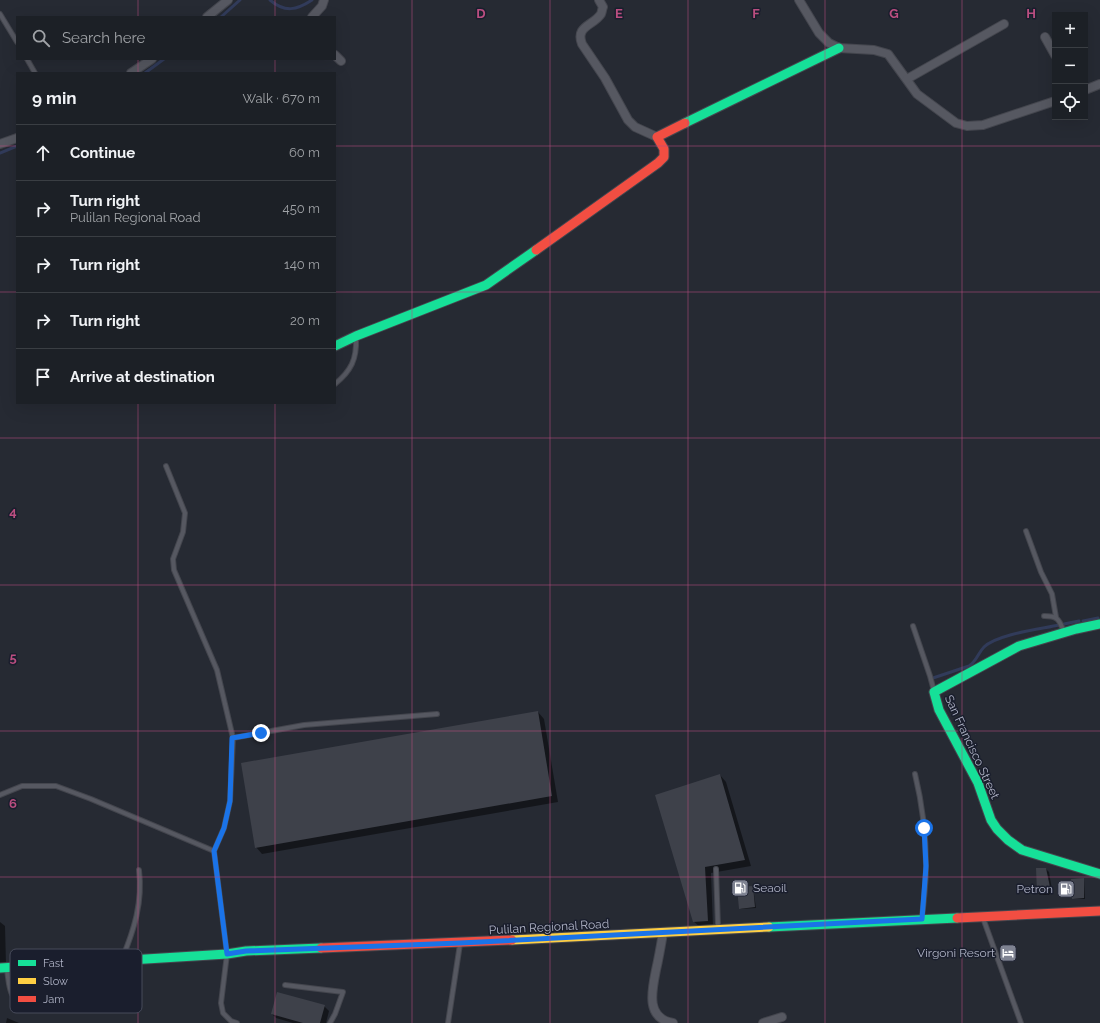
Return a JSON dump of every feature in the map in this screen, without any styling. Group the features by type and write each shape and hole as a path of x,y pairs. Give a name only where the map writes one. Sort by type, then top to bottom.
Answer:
{"main road":[{"path":"336,346 356,336 486,285 658,163 664,157 664,149 657,137 839,48"},
{"name":"San Francisco Street","path":"1100,624 1064,632 1019,646 934,692 939,710 978,784 997,829 1008,840 1022,850 1100,874"},
{"name":"Pulilan Regional Road","path":"142,960 227,954 246,951 460,943 1100,911"}],"street":[{"path":"208,16 228,0"},
{"path":"313,16 322,6 324,0"},
{"path":"599,0 603,7 600,14 582,30 580,38 582,44 605,78 628,120 635,127 657,137"},
{"path":"799,0 819,33 829,43 839,48 874,50 888,54 917,94 956,123 967,126 982,125 1052,102"},
{"path":"907,79 1004,24"},
{"path":"1045,36 1052,49"},
{"path":"132,72 150,60"},
{"path":"1088,89 1100,84"},
{"path":"0,144 16,138"},
{"path":"663,933 652,990 652,1002 659,1017 667,1022 673,1023"},
{"path":"763,1023 782,1017"}],"lane":[{"path":"0,14 16,40"},
{"path":"28,60 34,72"},
{"path":"336,383 344,376 353,363 357,350 356,336"},
{"path":"166,466 185,513 183,532 173,559 174,570 217,670 232,738 230,801 224,828 214,851 227,954 221,1003 223,1013 231,1021 237,1023"},
{"path":"1026,531 1041,572 1052,594 1056,617 1064,632"},
{"path":"1044,616 1056,617"},
{"path":"913,626 934,692"},
{"path":"232,738 304,725 437,714"},
{"path":"915,774 920,792 926,866 922,919"},
{"path":"0,795 22,786 56,786 214,851"},
{"path":"716,869 718,929"},
{"path":"125,949 139,906 141,884 139,870"},
{"path":"982,916 1021,1023"},
{"path":"448,1023 460,943"},
{"path":"4,968 10,992"},
{"path":"286,985 343,992 330,1023"}],"building":[{"path":"538,711 552,796 255,848 241,763"},
{"path":"720,774 745,860 705,867 708,921 693,922 655,795"},
{"path":"1036,868 1046,868 1050,887 1046,892 1037,893"},
{"path":"1084,878 1084,898 1072,899 1071,879"},
{"path":"753,886 755,907 739,909 737,887"},
{"path":"277,992 325,1005 320,1023 303,1023 271,1014"}],"waterway":[{"path":"222,16 240,0"},
{"path":"270,0 281,7 291,9 312,0"},
{"path":"146,72 163,60"},
{"path":"0,153 16,146"},
{"path":"1083,621 1098,618"},
{"path":"1064,624 1079,621"},
{"path":"933,678 969,666 974,662 984,647 990,642 1009,635 1059,625"}],"traffic: fast":[{"path":"685,123 839,48"},
{"path":"336,346 356,336 486,285 536,250"},
{"path":"1100,624 1076,629 1019,646 934,692 939,710 978,783 991,820 997,829 1008,840 1022,850 1100,874"},
{"path":"769,927 957,918"},
{"path":"142,959 227,954 246,951 321,948"},
{"path":"0,968 10,967"}],"traffic: slow":[{"path":"512,940 769,927"}],"traffic: jam":[{"path":"536,250 658,163 664,157 664,149 657,137 685,123"},
{"path":"957,918 1100,911"},
{"path":"321,948 512,940"}],"place":[{"name":"Seaoil","path":"740,888"},
{"name":"Petron","path":"1066,889"},
{"name":"Virgoni Resort","path":"1008,953"}],"route":[{"path":"261,733 232,738 230,801 224,828 214,851 227,954 246,951 460,943 922,919 926,866 924,828"}]}
